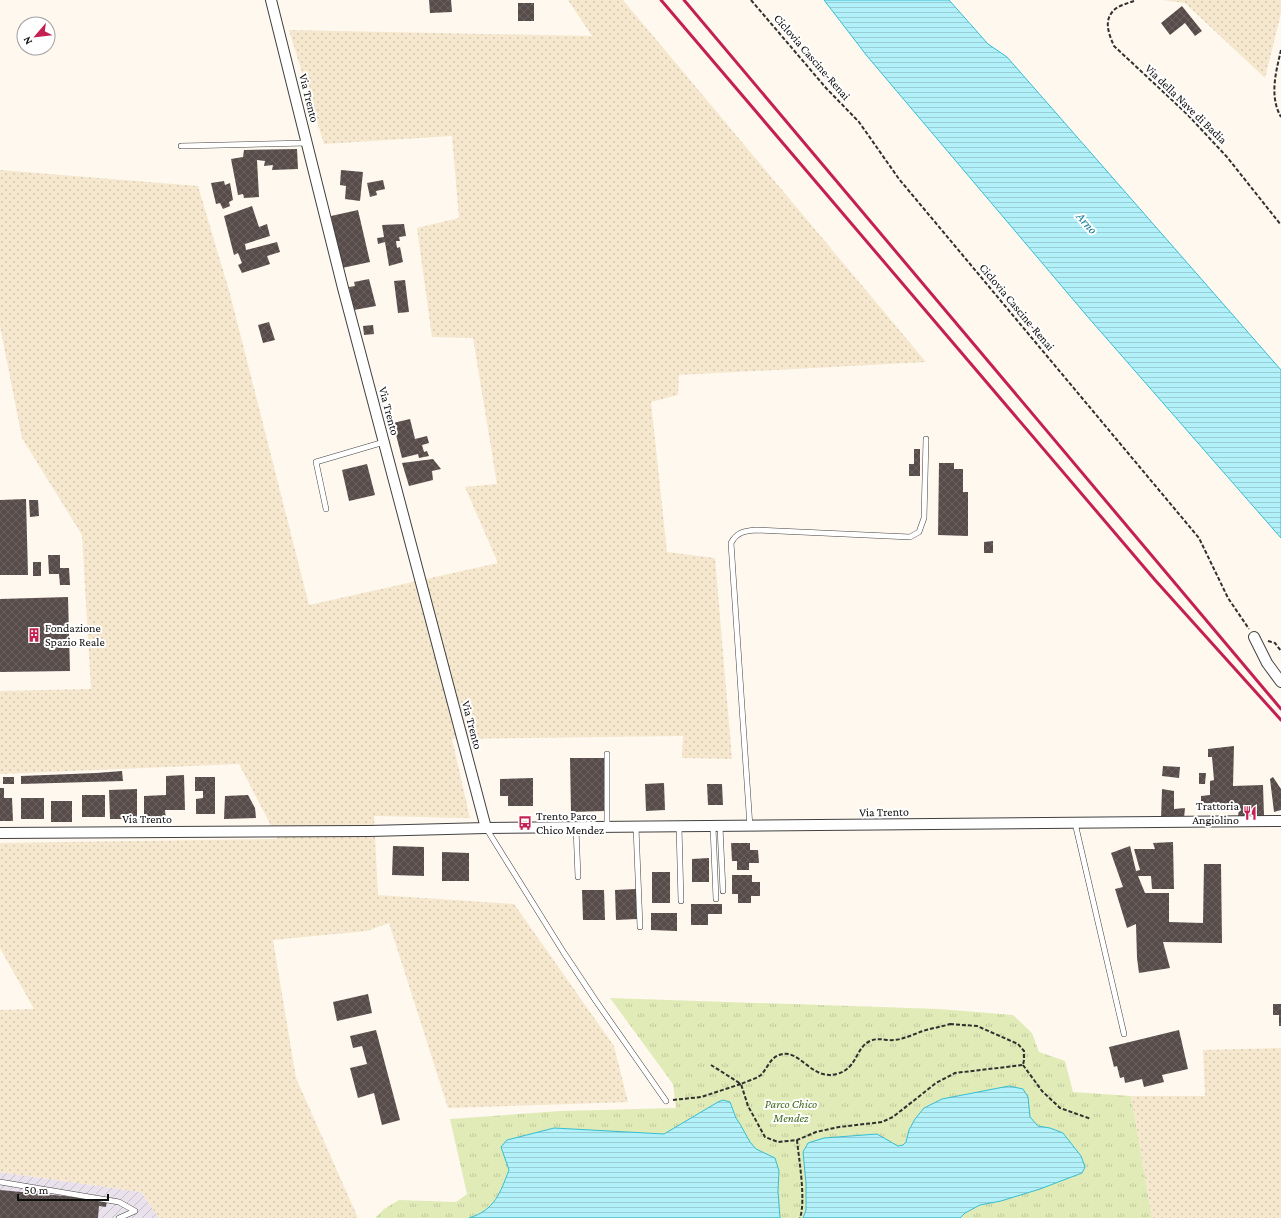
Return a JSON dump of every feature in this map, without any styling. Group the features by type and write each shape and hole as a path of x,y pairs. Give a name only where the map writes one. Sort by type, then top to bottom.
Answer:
{"street":[{"name":"Via Trento","path":"271,0 343,288 486,828"},
{"path":"1254,637 1267,664 1281,682"},
{"name":"Via Trento","path":"0,833 361,831 486,828 750,827 1281,821"}],"lane":[{"path":"181,146 307,143"},
{"path":"750,827 731,543 735,536 743,531 756,530 910,537 919,532 924,518 926,438"},
{"path":"326,509 316,462 384,442"},
{"path":"607,754 607,828"},
{"path":"1075,823 1124,1034"},
{"path":"636,827 640,927"},
{"path":"679,827 681,901"},
{"path":"717,827 723,891"},
{"path":"716,899 717,827"},
{"path":"486,828 568,959 666,1101"},
{"path":"576,828 578,877"},
{"path":"0,1182 118,1202 135,1212 119,1218"}],"path":[{"name":"Ciclovia Cascine-Renai","path":"750,0 826,88 859,122 898,179 1199,538 1228,598 1254,637"},
{"name":"Via della Nave di Badia","path":"1134,1 1114,9 1108,20 1108,31 1114,46 1187,114 1222,152 1281,225"},
{"path":"1281,50 1275,77 1274,95 1277,110 1281,117"},
{"path":"666,1101 701,1096 741,1084 760,1075 770,1062 778,1055 787,1054 796,1056 813,1071 826,1075 837,1074 854,1063 862,1047 869,1041 877,1039 894,1040 906,1038 924,1031 950,1024 977,1026 1018,1044 1024,1052 1024,1060 1022,1065"},
{"path":"711,1065 741,1084 748,1106 765,1137 778,1142 797,1140 816,1132 839,1127 882,1122 893,1117 936,1083 955,1073 1022,1065"},
{"path":"1022,1065 1042,1091 1060,1108 1091,1120"},
{"path":"797,1140 802,1192 802,1213 800,1218"}],"shaded area":[{"path":"568,0 623,0 926,362 679,375 678,395 651,402 667,552 715,558 732,759 682,758 683,736 452,739 470,818 374,816 378,895 514,904 614,1046 628,1102 448,1108 389,923 367,931 273,940 296,1078 358,1218 159,1218 141,1192 0,1172 0,1010 34,1009 0,948 0,843 278,839 239,764 0,774 0,691 91,689 82,535 22,438 0,326 0,170 198,186 230,294 309,605 498,563 465,487 497,484 473,338 432,337 417,228 459,218 452,136 324,144 289,30 592,36"},
{"path":"1162,0 1281,0 1281,13 1265,78 1185,3"},
{"path":"1281,1048 1281,1218 1152,1218 1131,1096 1205,1096 1203,1050"},
{"path":"0,1172 141,1192 159,1218 0,1218"}],"green space":[{"name":"Parco Chico Mendez","path":"610,998 939,1009 1013,1015 1032,1033 1039,1052 1065,1061 1073,1092 1131,1096 1152,1218 375,1218 384,1209 399,1200 456,1202 467,1194 450,1119 561,1111 676,1108 673,1084"}],"water":[{"name":"Arno","path":"824,0 949,0 988,44 1007,57 1281,370 1281,538 1087,316 867,56"},
{"path":"1009,1086 1023,1089 1028,1097 1030,1117 1038,1126 1050,1128 1063,1133 1081,1156 1085,1167 1082,1173 1040,1189 1001,1201 980,1205 965,1213 960,1218 803,1218 806,1210 806,1183 803,1152 808,1143 824,1138 877,1134 898,1146 903,1145 906,1142 909,1130 915,1119 924,1108 942,1099"},
{"path":"723,1100 730,1102 736,1118 750,1142 756,1149 775,1158 779,1171 778,1191 780,1218 469,1218 478,1215 491,1205 503,1186 509,1170 501,1147 507,1140 554,1128 664,1134"}],"building":[{"path":"429,0 451,0 452,12 430,13"},
{"path":"518,3 534,3 534,21 518,21"},
{"path":"1182,6 1202,31 1195,36 1185,23 1170,35 1161,23"},
{"path":"297,149 298,169 272,170 273,165 264,166 265,161 257,160 259,197 244,198 243,194 238,195 231,159 243,157 244,150"},
{"path":"341,170 363,172 360,201 345,199 346,186 340,185"},
{"path":"383,180 385,189 376,191 377,195 370,197 367,183"},
{"path":"224,181 225,185 230,183 233,200 229,202 230,206 223,209 220,203 216,204 211,183"},
{"path":"252,206 259,227 267,224 270,236 245,244 246,250 277,242 280,252 267,256 270,264 242,273 238,265 242,263 238,253 234,255 224,216"},
{"path":"358,210 370,262 342,268 331,216"},
{"path":"404,224 406,236 399,237 400,241 396,241 397,248 400,247 403,262 389,266 385,242 378,244 377,238 384,237 382,225"},
{"path":"369,279 376,306 354,310 349,287 355,286 354,282"},
{"path":"405,280 409,312 398,313 394,281"},
{"path":"269,322 275,340 263,343 258,325"},
{"path":"373,325 374,334 364,335 363,326"},
{"path":"410,419 415,439 427,436 429,443 422,445 424,452 427,451 429,456 419,458 418,454 402,458 393,423"},
{"path":"914,449 920,449 920,476 909,476 909,464 914,464"},
{"path":"433,459 441,469 432,471 433,480 409,486 402,463"},
{"path":"939,463 954,463 954,469 963,469 963,492 968,492 968,536 938,535"},
{"path":"367,464 375,495 349,501 342,470"},
{"path":"26,499 28,575 0,575 0,500"},
{"path":"29,500 38,500 39,516 30,517"},
{"path":"993,541 993,553 984,553 984,542"},
{"path":"48,555 60,555 60,568 69,568 70,585 60,585 59,574 49,574"},
{"path":"33,562 41,562 41,576 33,576"},
{"name":"Fondazione Spazio Reale","path":"68,597 70,671 0,672 0,599"},
{"path":"1234,746 1233,786 1263,785 1264,816 1238,816 1239,809 1201,809 1201,796 1210,795 1210,781 1214,780 1212,757 1208,757 1208,749"},
{"path":"570,758 604,758 605,811 571,812"},
{"path":"1163,766 1180,767 1179,778 1162,776"},
{"path":"122,771 123,781 21,784 21,776"},
{"path":"1199,773 1206,773 1205,784 1199,784"},
{"path":"184,775 185,810 165,810 166,820 144,821 144,796 166,795 166,776"},
{"path":"3,777 14,777 14,784 3,784"},
{"path":"195,777 215,777 215,814 196,814 196,799 203,798 203,791 195,791"},
{"path":"1273,777 1281,789 1281,810 1274,812 1270,779"},
{"path":"533,778 533,806 508,806 508,796 500,796 500,779"},
{"path":"664,783 665,810 646,811 645,784"},
{"path":"707,784 722,784 723,805 708,805"},
{"path":"0,788 4,788 4,798 12,798 13,821 0,821"},
{"path":"137,789 137,819 110,819 109,790"},
{"path":"1162,789 1174,791 1174,809 1185,808 1184,818 1161,819"},
{"path":"82,795 105,795 105,817 82,817"},
{"path":"248,795 255,808 256,818 224,819 225,796"},
{"path":"21,798 44,798 44,819 21,819"},
{"path":"51,801 72,801 72,822 51,822"},
{"path":"1173,842 1174,889 1152,889 1151,876 1138,876 1145,893 1169,893 1169,922 1203,923 1204,864 1221,864 1222,943 1163,942 1170,968 1139,973 1136,924 1127,928 1115,889 1123,887 1111,853 1130,846 1136,871 1140,870 1134,849 1155,849 1153,843"},
{"path":"731,843 750,843 750,850 758,850 759,863 749,863 749,870 737,870 737,861 732,861"},
{"path":"393,846 424,847 424,876 392,875"},
{"path":"442,852 469,853 469,881 442,881"},
{"path":"709,858 709,882 692,882 692,859"},
{"path":"652,872 670,872 670,903 652,903"},
{"path":"732,875 752,875 752,882 760,882 760,896 751,896 751,903 738,903 738,894 732,894"},
{"path":"636,889 637,919 616,920 615,890"},
{"path":"582,890 604,890 605,920 583,920"},
{"path":"691,904 722,904 722,914 708,914 708,925 691,925"},
{"path":"651,913 677,913 677,931 651,930"},
{"path":"368,994 372,1013 337,1021 333,1002"},
{"path":"1273,1004 1281,1004 1281,1026 1279,1026 1279,1015 1273,1015"},
{"path":"376,1030 400,1120 382,1125 374,1093 358,1098 350,1068 367,1064 362,1046 353,1048 350,1036"},
{"path":"1179,1030 1188,1069 1162,1075 1164,1082 1144,1087 1142,1079 1125,1083 1124,1077 1120,1078 1117,1066 1114,1067 1109,1047"},
{"path":"0,1190 107,1200 106,1207 99,1206 98,1218 0,1218"}],"railway":[{"path":"661,0 1155,580 1281,720"},
{"path":"684,0 1281,709"}],"place":[{"name":"Fondazione Spazio Reale","path":"34,635"},
{"name":"Trattoria Angiolino","path":"1250,813"},
{"name":"Trento Parco Chico Mendez","path":"525,823"}]}
